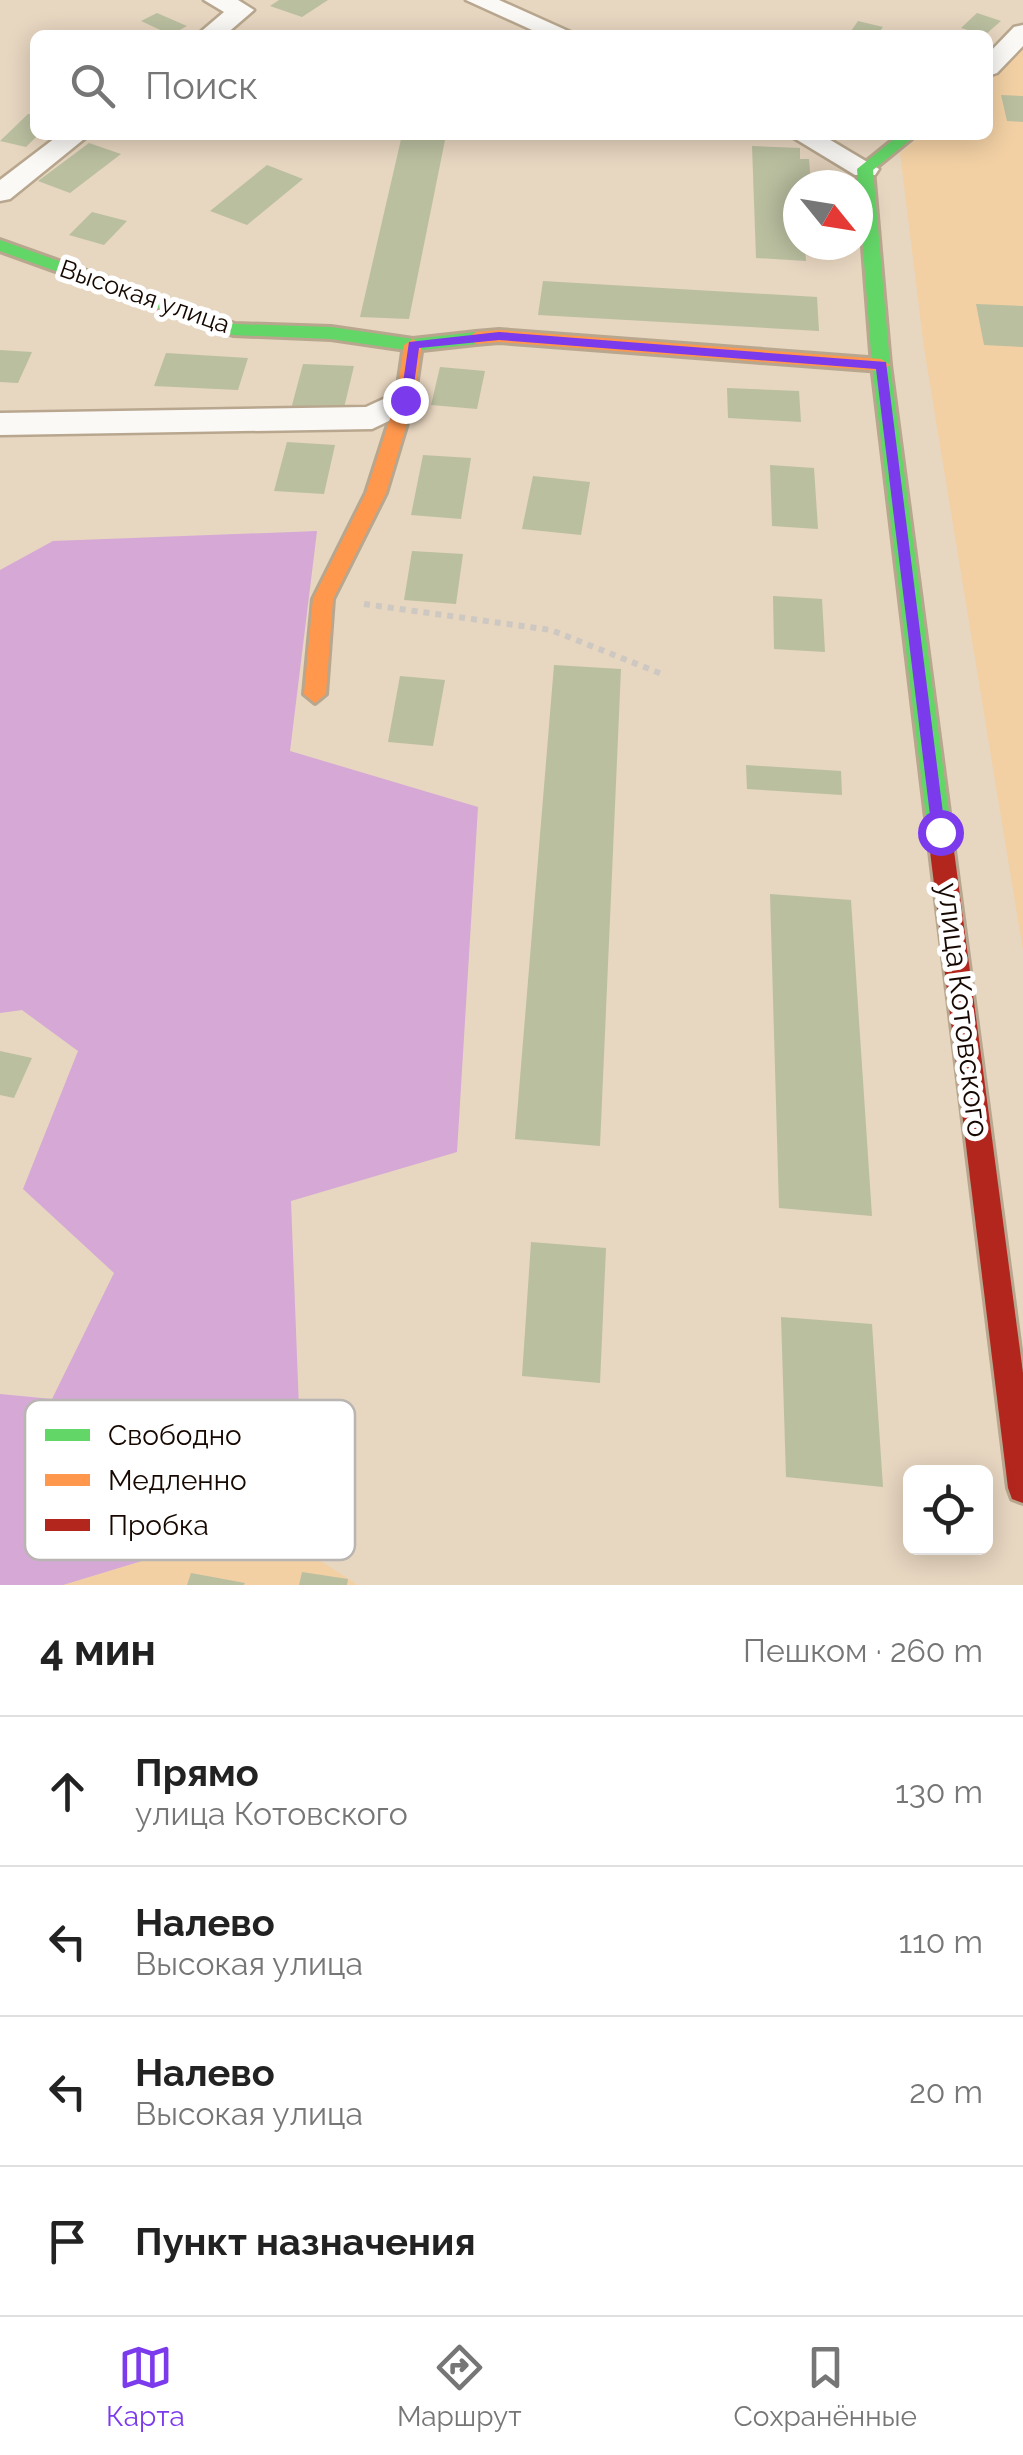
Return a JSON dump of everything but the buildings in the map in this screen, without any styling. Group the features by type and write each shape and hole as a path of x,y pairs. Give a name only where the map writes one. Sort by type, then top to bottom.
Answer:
{"street":[{"path":"216,0 250,5"},
{"path":"478,0 553,30"},
{"path":"216,30 250,5"},
{"path":"993,63 1023,32"},
{"path":"0,192 69,140"},
{"path":"811,140 865,169 902,140"},
{"name":"улица Котовского","path":"865,169 882,365 1023,1488"},
{"name":"Высокая улица","path":"0,245 233,330 332,332 413,345 499,336 882,365"},
{"path":"315,694 323,598 376,493 405,400 413,345"},
{"path":"0,424 372,418 405,400"}],"path":[{"path":"323,598 551,630 662,674"}],"shaded area":[{"path":"1023,42 1023,951 924,348 900,153 916,140 993,140 993,73"},
{"path":"317,531 290,751 478,807 457,1152 291,1201 299,1400 25,1400 25,1560 145,1560 63,1585 0,1585 0,1394 52,1399 114,1273 23,1189 78,1051 22,1010 0,1013 0,570 53,541"},
{"path":"145,1560 319,1560 358,1585 63,1585"}],"traffic: fast":[{"path":"902,140 865,169 881,365 941,843"},
{"path":"0,245 233,329 331,333 413,345 476,338"}],"traffic: slow":[{"path":"476,338 499,336 881,365"},
{"path":"315,694 323,599 376,493 405,400 413,345"}],"traffic: jam":[{"path":"941,843 1023,1488"}],"route":[{"path":"405,400 413,345 499,336 882,365 940,832"}]}
